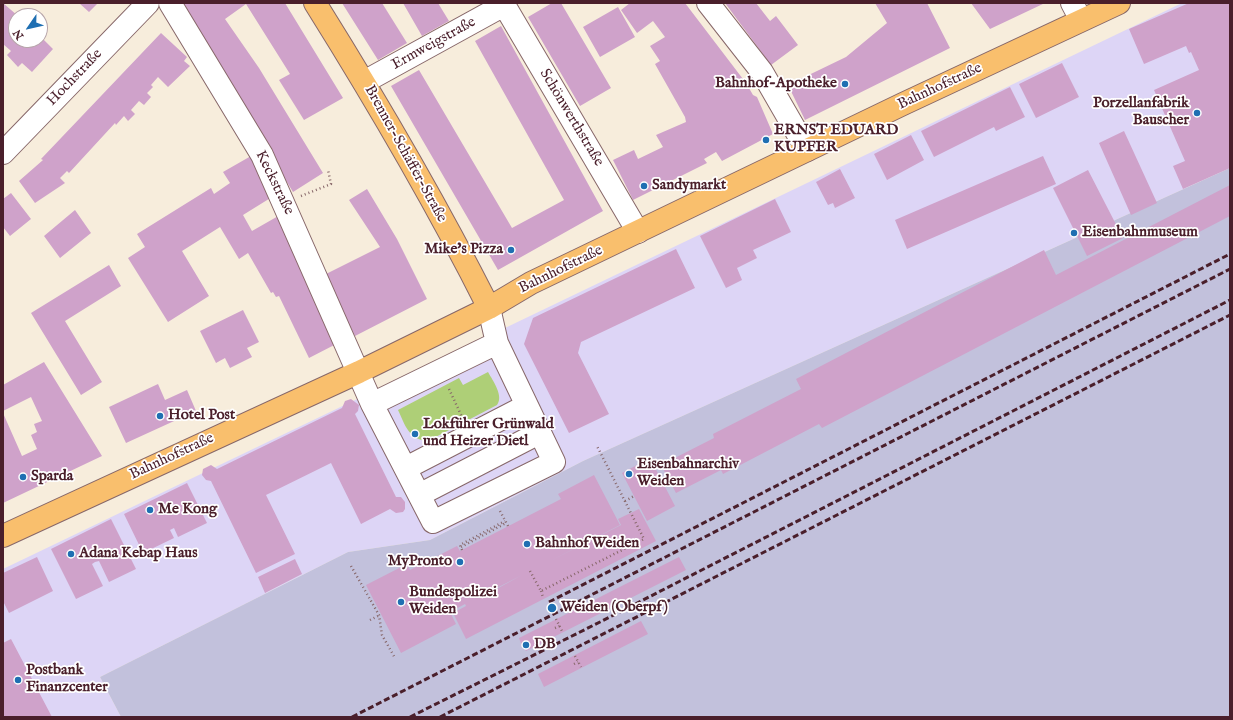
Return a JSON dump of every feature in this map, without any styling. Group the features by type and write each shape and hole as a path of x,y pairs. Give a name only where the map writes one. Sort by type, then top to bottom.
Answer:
{"main road":[{"name":"Brenner-Schäffer-Straße","path":"315,3 364,82 472,273 489,308"},
{"name":"Bahnhofstraße","path":"3,536 359,372 489,308 532,283 807,150 1077,12 1119,3"}],"street":[{"name":"Hochstraße","path":"3,153 148,3"},
{"name":"Keckstraße","path":"170,3 262,155 285,204 372,404 433,522 554,462 533,419"},
{"path":"708,3 762,72 807,150"},
{"name":"Ermweigstraße","path":"364,82 504,4"},
{"name":"Schönwerthstraße","path":"504,4 638,232"},
{"path":"489,308 497,343 533,419"},
{"path":"372,404 497,343"},
{"path":"412,481 533,419"},
{"path":"412,481 533,419"}],"path":[{"path":"285,204 331,184 328,170"},
{"path":"597,446 646,544"},
{"path":"624,501 634,496"},
{"path":"505,521 460,546 461,549 506,523 508,526"},
{"path":"541,591 644,539"},
{"path":"351,566 378,615 382,635 395,658"},
{"path":"530,571 543,597"},
{"path":"370,620 378,615"},
{"path":"556,619 563,633"},
{"path":"555,628 560,626"},
{"path":"575,656 581,667"},
{"path":"574,664 578,662"}],"shaded area":[{"path":"1182,3 1230,3 1230,168 583,461 430,540 348,552 100,677 121,717 3,717 3,569"},
{"path":"1230,168 1230,717 121,717 100,677 348,552 430,540 583,461"}],"green space":[{"path":"488,372 499,393 499,401 497,405 428,441 416,438 408,431 398,410 459,378 463,385"}],"building":[{"path":"3,3 9,8 8,48 48,48 48,44 53,49 32,72 22,63 18,67 7,55 11,51 3,44"},
{"path":"79,3 98,3 89,12"},
{"path":"179,3 285,3 343,98 304,120 279,80 290,74 246,4 225,19 259,68 323,173 293,192"},
{"path":"342,3 382,3 407,43 378,60"},
{"path":"403,3 438,3 449,21 422,36"},
{"path":"552,3 561,3 611,88 580,106 528,17"},
{"path":"630,3 685,3 746,83 753,95 757,97 773,134 722,161 716,152 704,159 707,163 633,200 613,160 634,150 638,159 663,147 656,135 686,122 685,117 655,64 660,61 650,46 665,37 653,21 637,33 621,10"},
{"path":"725,3 756,3 770,21 776,16 798,45 771,65"},
{"path":"875,3 927,3 950,48 805,120 788,85 846,57 887,23"},
{"path":"971,3 1045,3 990,29"},
{"name":"Porzellanfabrik Bauscher","path":"1189,3 1230,3 1230,168 1183,189 1173,166 1185,161 1154,90 1199,70 1191,52 1189,53 1186,46 1144,64 1129,29"},
{"path":"618,7 635,37 600,57 583,27"},
{"path":"501,26 603,211 498,270 391,86 419,70 512,228 564,200 475,41"},
{"path":"161,33 187,57 184,61 190,66 168,87 158,77 151,85 153,87 147,93 151,97 144,105 139,101 131,110 135,114 128,121 124,116 116,125 115,123 69,173 67,171 60,178 65,183 35,203 19,181 43,160 41,159"},
{"path":"1062,63 1079,97 1036,118 1019,84"},
{"path":"1010,87 1025,117 996,131 994,127 934,157 921,131"},
{"path":"1124,131 1157,203 1131,215 1099,143"},
{"path":"911,135 924,160 887,180 874,154"},
{"path":"251,156 272,197 243,215 252,231 280,215 342,341 309,358 279,296 276,297 273,292 271,293 248,253 239,259 220,227 182,251 209,296 168,322 128,258 145,247 137,234 211,188 214,194 230,183 223,172"},
{"path":"1043,156 1056,184 907,249 895,220"},
{"path":"840,169 855,198 835,208 833,203 828,205 816,182"},
{"path":"1088,170 1123,238 1087,256 1053,188"},
{"path":"1230,185 1230,216 822,428 819,424 723,474 721,470 676,493 661,465 714,438 713,434 801,389 796,379 1044,250 1056,275"},
{"path":"367,189 397,239 427,299 355,336 324,275 380,247 349,200"},
{"path":"11,193 31,219 10,236 3,227 3,199"},
{"path":"775,199 791,232 753,250 757,258 737,268 742,280 726,288 700,236"},
{"path":"75,210 91,233 60,258 44,236"},
{"path":"676,249 695,288 581,342 578,353 609,414 569,433 524,344 533,318"},
{"path":"109,265 121,286 65,321 102,382 81,395 31,313"},
{"path":"243,310 259,342 247,348 252,357 230,368 225,358 216,363 200,331"},
{"path":"44,362 102,456 3,503 3,413 22,456 37,449 31,435 37,432 34,424 42,421 31,397 3,411 3,385"},
{"path":"158,384 165,400 187,390 196,411 126,443 109,407"},
{"path":"351,399 359,405 358,411 355,414 396,497 401,497 405,502 405,509 403,512 396,513 390,509 361,524 331,463 266,495 295,554 256,573 211,481 206,480 202,475 203,469 211,465 217,469 342,408 345,401"},
{"path":"650,458 675,506 647,521 622,473"},
{"path":"594,475 620,525 548,562 621,525 618,519 639,509 656,541 466,639 453,613 466,606 465,604 450,612 456,624 401,653 366,585 407,564 410,570 457,546 460,551 561,499 558,494","holes":["522,575 491,592 491,591"]},
{"path":"187,483 207,523 178,537 174,528 170,530 174,538 143,553 124,514"},
{"path":"111,519 136,569 109,582 99,561 95,562 92,564 103,586 76,599 51,549"},
{"path":"37,557 53,591 9,613 3,601 3,573"},
{"path":"679,557 686,570 526,651 524,648 523,649 519,638"},
{"path":"295,559 302,574 265,593 258,577"},
{"path":"641,621 648,634 544,687 538,674"},
{"name":"Postbank Finanzcenter","path":"11,639 52,717 3,717 3,643"}],"railway":[{"path":"549,602 1230,254"},
{"path":"352,717 1230,269"},
{"path":"410,717 600,622 1230,300"},
{"path":"440,717 1230,315"}],"place":[{"name":"Bahnhof-Apotheke","path":"845,84"},
{"name":"Porzellanfabrik Bauscher","path":"1197,113"},
{"name":"ERNST EDUARD KUPFER","path":"766,140"},
{"name":"Sandymarkt","path":"644,186"},
{"name":"Eisenbahnmuseum","path":"1074,233"},
{"name":"Mike's Pizza","path":"511,250"},
{"name":"Hotel Post","path":"160,416"},
{"name":"Lokführer Grünwald und Heizer Dietl","path":"415,434"},
{"name":"Eisenbahnarchiv Weiden","path":"629,474"},
{"name":"Sparda","path":"23,477"},
{"name":"Me Kong","path":"150,510"},
{"name":"Bahnhof Weiden","path":"527,544"},
{"name":"Adana Kebap Haus","path":"71,554"},
{"name":"MyPronto","path":"460,562"},
{"name":"Bundespolizei Weiden","path":"401,602"},
{"name":"Weiden (Oberpf)","path":"552,608"},
{"name":"DB","path":"526,645"},
{"name":"Postbank Finanzcenter","path":"18,680"}]}
